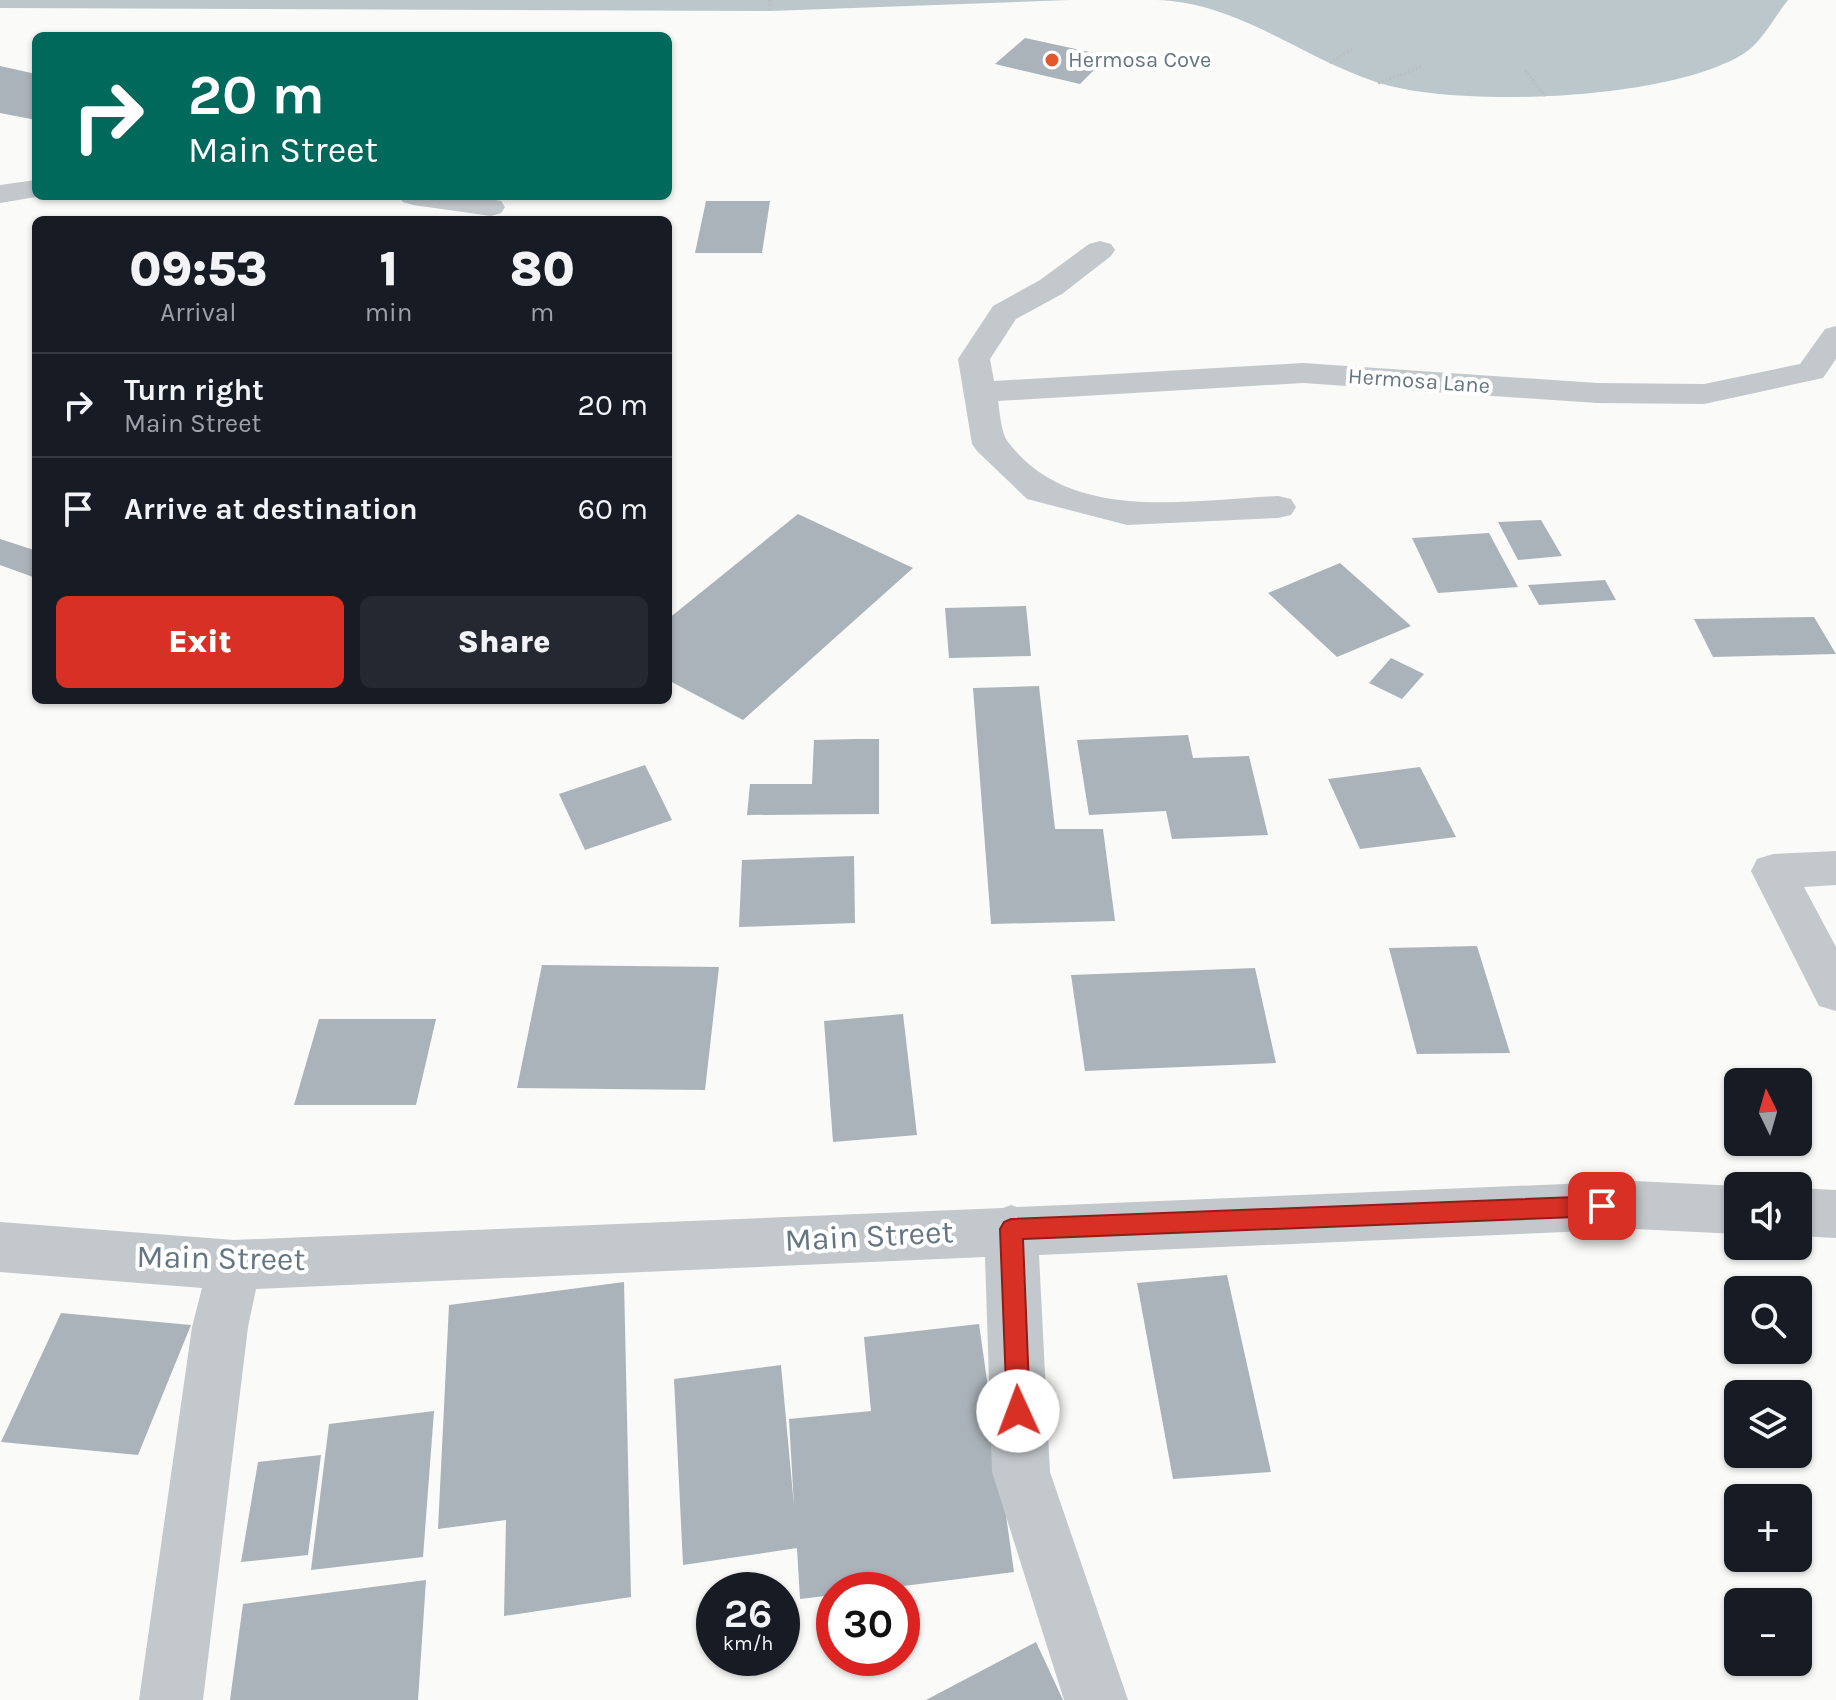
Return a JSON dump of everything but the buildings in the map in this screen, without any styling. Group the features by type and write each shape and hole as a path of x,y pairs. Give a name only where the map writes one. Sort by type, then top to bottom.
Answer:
{"street":[{"path":"0,194 32,190"},
{"path":"441,200 491,207"},
{"path":"1100,250 1051,287 1004,313 974,359 989,444 1040,491 1127,514 1278,507"},
{"name":"Hermosa Lane","path":"981,392 1303,373 1597,393 1704,394 1811,371 1836,336"},
{"path":"1836,868 1773,871 1836,992"},
{"name":"Main Street","path":"0,1247 234,1265 1011,1229 1634,1205 1724,1209"},
{"path":"1812,1213 1836,1214"},
{"path":"1011,1229 1021,1472 1096,1700"},
{"path":"171,1700 220,1327 234,1265"}],"path":[{"path":"769,0 770,11"},
{"path":"1330,63 1352,49"},
{"path":"1378,83 1421,67"},
{"path":"1525,70 1545,96"}],"shaded area":[{"path":"0,0 1069,0 770,11 0,8"},
{"path":"1156,0 1788,0 1752,47 1713,68 1670,81 1620,90 1510,97 1412,90 1376,82 1241,20 1186,3"}],"place":[{"name":"Hermosa Cove","path":"1052,60"}],"route":[{"path":"1018,1411 1011,1229 1602,1206"}]}
